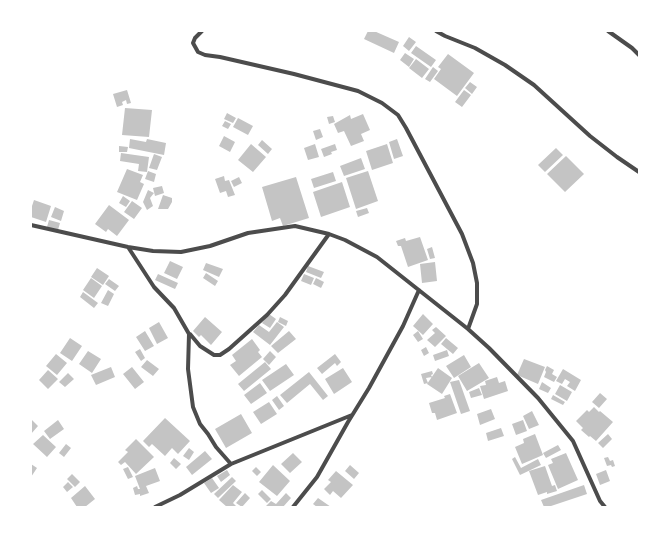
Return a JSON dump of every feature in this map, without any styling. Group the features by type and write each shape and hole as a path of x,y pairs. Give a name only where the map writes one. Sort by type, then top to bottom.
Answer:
{"street":[{"path":"202,31 195,38 193,43 198,52 205,55 294,74 358,91 382,103 398,115 462,234 473,263 477,283 477,304 468,329"},
{"path":"436,31 475,48 523,77 534,85 590,136 639,172"},
{"path":"608,31 639,55"},
{"path":"31,225 128,247 153,251 181,252 210,246 248,233 295,226 329,234 345,240 377,257 468,329 538,398 573,441 600,501 605,507"},
{"path":"128,247 154,287 174,308 189,334 200,346 214,355 220,355 229,349 267,315 285,295 329,234"},
{"path":"293,507 317,477 352,414 369,388 403,326 419,290"},
{"path":"189,334 188,369 193,408 200,424 216,447 231,464"},
{"path":"155,507 180,495 231,464 352,414"}],"building":[{"path":"368,31 374,31 399,42 394,53 364,39"},
{"path":"409,37 416,42 409,51 403,46"},
{"path":"416,46 436,60 431,67 411,53"},
{"path":"405,53 414,59 409,67 400,60"},
{"path":"448,54 474,73 457,96 434,79 441,69 438,67"},
{"path":"416,59 429,69 422,78 409,68"},
{"path":"433,67 438,71 430,82 425,79"},
{"path":"470,82 477,87 472,94 465,88"},
{"path":"127,90 131,103 127,104 126,100 122,102 123,105 117,107 113,94"},
{"path":"464,90 471,95 462,107 455,102"},
{"path":"125,108 152,110 149,137 122,135"},
{"path":"227,113 236,118 233,123 224,119"},
{"path":"363,114 370,130 361,134 364,141 351,146 344,131 338,133 334,124 350,115 351,119"},
{"path":"333,116 335,122 329,124 327,117"},
{"path":"238,118 253,126 248,135 233,127"},
{"path":"225,121 231,124 228,129 222,126"},
{"path":"320,129 323,137 316,140 313,131"},
{"path":"224,136 235,142 230,152 219,146"},
{"path":"130,139 146,142 147,139 166,143 164,155 129,148"},
{"path":"397,139 403,156 394,159 389,142"},
{"path":"262,140 272,149 268,154 258,145"},
{"path":"251,144 266,157 253,172 238,160"},
{"path":"315,144 319,157 308,160 304,148"},
{"path":"335,144 337,150 324,157 321,149"},
{"path":"387,144 393,163 372,170 366,151"},
{"path":"119,146 128,147 127,152 119,152"},
{"path":"556,148 563,155 545,172 538,165"},
{"path":"121,153 149,157 147,172 138,171 139,164 120,161"},
{"path":"154,154 162,157 157,170 149,168"},
{"path":"566,156 584,174 565,192 547,174"},
{"path":"361,158 365,169 344,176 340,166"},
{"path":"127,169 143,175 140,182 144,184 137,200 117,192"},
{"path":"148,171 156,174 154,182 145,179"},
{"path":"368,171 378,201 356,209 346,178"},
{"path":"333,172 336,181 314,188 311,179"},
{"path":"224,176 225,181 229,180 235,195 228,197 226,191 220,193 215,179"},
{"path":"239,177 242,183 234,187 231,181"},
{"path":"296,177 309,218 283,226 280,218 272,221 262,187"},
{"path":"342,182 350,207 321,217 313,192"},
{"path":"162,186 164,193 155,196 153,188"},
{"path":"148,190 154,193 150,198 153,206 147,210 143,202"},
{"path":"163,195 172,198 172,202 168,209 158,209"},
{"path":"123,196 130,201 126,207 119,203"},
{"path":"34,200 51,206 46,222 31,217 31,209"},
{"path":"132,201 142,208 134,219 124,212"},
{"path":"109,205 129,220 117,236 108,229 106,232 95,224"},
{"path":"55,207 64,211 61,221 51,217"},
{"path":"367,208 369,213 358,217 356,211"},
{"path":"49,220 60,223 58,230 47,227"},
{"path":"420,237 428,260 408,267 401,246 398,246 396,241 405,238 406,241"},
{"path":"432,247 435,258 430,259 427,249"},
{"path":"170,261 183,267 177,279 164,273"},
{"path":"435,262 437,281 422,283 420,264"},
{"path":"206,263 223,269 219,277 203,270"},
{"path":"308,266 324,272 321,278 306,272"},
{"path":"97,268 109,276 103,285 91,277"},
{"path":"206,273 218,281 215,286 203,278"},
{"path":"158,274 178,283 175,289 155,280"},
{"path":"304,274 314,278 311,285 301,281"},
{"path":"91,278 102,286 94,298 83,290"},
{"path":"316,278 324,282 321,288 313,284"},
{"path":"109,279 119,286 115,291 105,284"},
{"path":"108,290 114,294 108,306 101,303"},
{"path":"83,292 98,303 94,308 80,297"},
{"path":"269,314 276,319 270,328 262,323"},
{"path":"423,314 433,324 423,335 413,326"},
{"path":"205,317 222,332 211,345 201,335 199,337 193,331"},
{"path":"280,317 288,321 286,326 278,322"},
{"path":"159,322 168,338 157,344 149,328"},
{"path":"277,322 284,327 270,345 253,332 259,325 269,332"},
{"path":"436,327 446,336 435,347 427,340 435,333 432,330"},
{"path":"145,331 154,346 145,351 136,337"},
{"path":"289,331 296,339 278,353 271,346"},
{"path":"418,331 423,339 418,342 413,335"},
{"path":"70,338 82,346 72,361 60,353"},
{"path":"446,338 458,348 453,354 441,344"},
{"path":"252,339 260,350 258,352 262,357 239,376 230,365 236,361 232,355"},
{"path":"426,347 429,353 424,356 421,350"},
{"path":"140,349 145,358 141,361 135,352"},
{"path":"447,350 449,356 435,361 433,355"},
{"path":"88,351 101,359 92,373 79,364"},
{"path":"270,351 276,357 269,365 263,359"},
{"path":"56,354 67,363 57,375 46,366"},
{"path":"335,354 341,362 337,366 335,363 322,374 317,368"},
{"path":"464,355 471,367 454,378 446,366"},
{"path":"524,359 545,367 538,384 517,375"},
{"path":"147,360 159,369 153,376 141,367"},
{"path":"265,362 271,369 244,391 238,384"},
{"path":"479,363 489,378 467,391 458,376"},
{"path":"286,364 294,375 270,391 262,380"},
{"path":"547,366 554,370 552,374 557,377 554,382 544,377"},
{"path":"111,367 115,377 96,385 91,375"},
{"path":"132,367 144,382 135,389 123,374"},
{"path":"343,368 352,382 334,394 325,379"},
{"path":"438,368 452,378 442,394 427,384"},
{"path":"563,369 581,380 575,391 567,386 570,382 565,379 562,384 556,381"},
{"path":"48,370 58,379 48,389 39,380"},
{"path":"432,371 432,377 426,378 428,383 424,384 421,374"},
{"path":"309,372 328,396 323,400 310,384 287,403 280,395"},
{"path":"68,373 74,379 65,387 59,382"},
{"path":"497,377 499,383 505,381 508,391 484,399 480,386 486,385 485,381"},
{"path":"459,380 470,411 461,414 450,382"},
{"path":"542,382 551,388 548,393 539,389"},
{"path":"260,383 267,393 251,404 244,395"},
{"path":"560,385 572,392 567,401 555,394"},
{"path":"479,388 482,395 471,398 469,392"},
{"path":"600,393 607,399 599,408 592,402"},
{"path":"450,394 457,413 437,420 435,413 432,413 429,403 445,398 444,396"},
{"path":"553,395 565,402 563,405 551,399"},
{"path":"277,396 284,406 279,410 272,400"},
{"path":"269,402 277,414 261,424 253,412"},
{"path":"594,407 613,422 596,441 581,430 583,428 576,421 587,410 589,412"},
{"path":"491,409 495,419 480,425 477,414"},
{"path":"532,411 539,425 529,429 523,416"},
{"path":"241,414 252,433 226,448 215,429"},
{"path":"165,418 190,441 178,454 172,448 165,456 152,444 149,447 143,441"},
{"path":"31,419 38,426 31,434"},
{"path":"58,420 64,429 50,439 44,431"},
{"path":"523,420 527,431 516,435 512,424"},
{"path":"501,428 504,436 488,441 486,433"},
{"path":"535,434 543,455 522,464 515,447 524,443 523,439"},
{"path":"608,434 612,439 603,448 598,443"},
{"path":"43,435 56,447 47,457 33,444"},
{"path":"136,439 154,457 136,474 125,462 121,465 118,462 128,452 125,450"},
{"path":"66,444 71,448 64,457 59,453"},
{"path":"558,445 561,450 546,458 543,453"},
{"path":"189,448 194,452 189,460 183,456"},
{"path":"205,451 212,459 192,475 186,467"},
{"path":"293,453 302,462 290,473 281,464"},
{"path":"566,453 578,480 558,489 548,465 553,463 551,459"},
{"path":"515,457 521,468 538,459 541,465 520,475 512,459"},
{"path":"608,457 610,461 613,460 615,466 607,466 604,458"},
{"path":"174,458 181,464 176,469 170,463"},
{"path":"31,464 37,468 31,477"},
{"path":"273,465 290,481 277,496 259,482"},
{"path":"350,465 359,473 354,479 345,471"},
{"path":"545,466 552,486 555,485 557,491 538,495 529,471"},
{"path":"128,467 133,477 128,479 123,469"},
{"path":"256,467 261,472 257,476 252,471"},
{"path":"155,468 160,481 146,486 149,493 140,496 140,494 135,495 133,488 137,486 138,489 140,489 135,476"},
{"path":"227,470 230,475 221,482 217,476"},
{"path":"606,470 610,481 600,485 596,474"},
{"path":"336,471 353,485 341,498 333,491 330,495 324,489 331,482 328,480"},
{"path":"72,474 80,482 75,487 67,479"},
{"path":"232,477 236,481 218,498 214,494"},
{"path":"212,478 219,488 211,493 204,483"},
{"path":"68,482 73,487 67,492 63,487"},
{"path":"233,485 242,492 233,503 237,507 227,507 219,500"},
{"path":"584,485 587,494 544,507 541,500"},
{"path":"85,486 95,499 85,507 77,507 71,498"},
{"path":"262,490 271,499 267,503 258,494"},
{"path":"245,493 250,498 242,507 236,503"},
{"path":"286,493 291,498 283,507 266,506 271,501 276,504"},
{"path":"318,498 331,507 317,507 313,504"}]}
